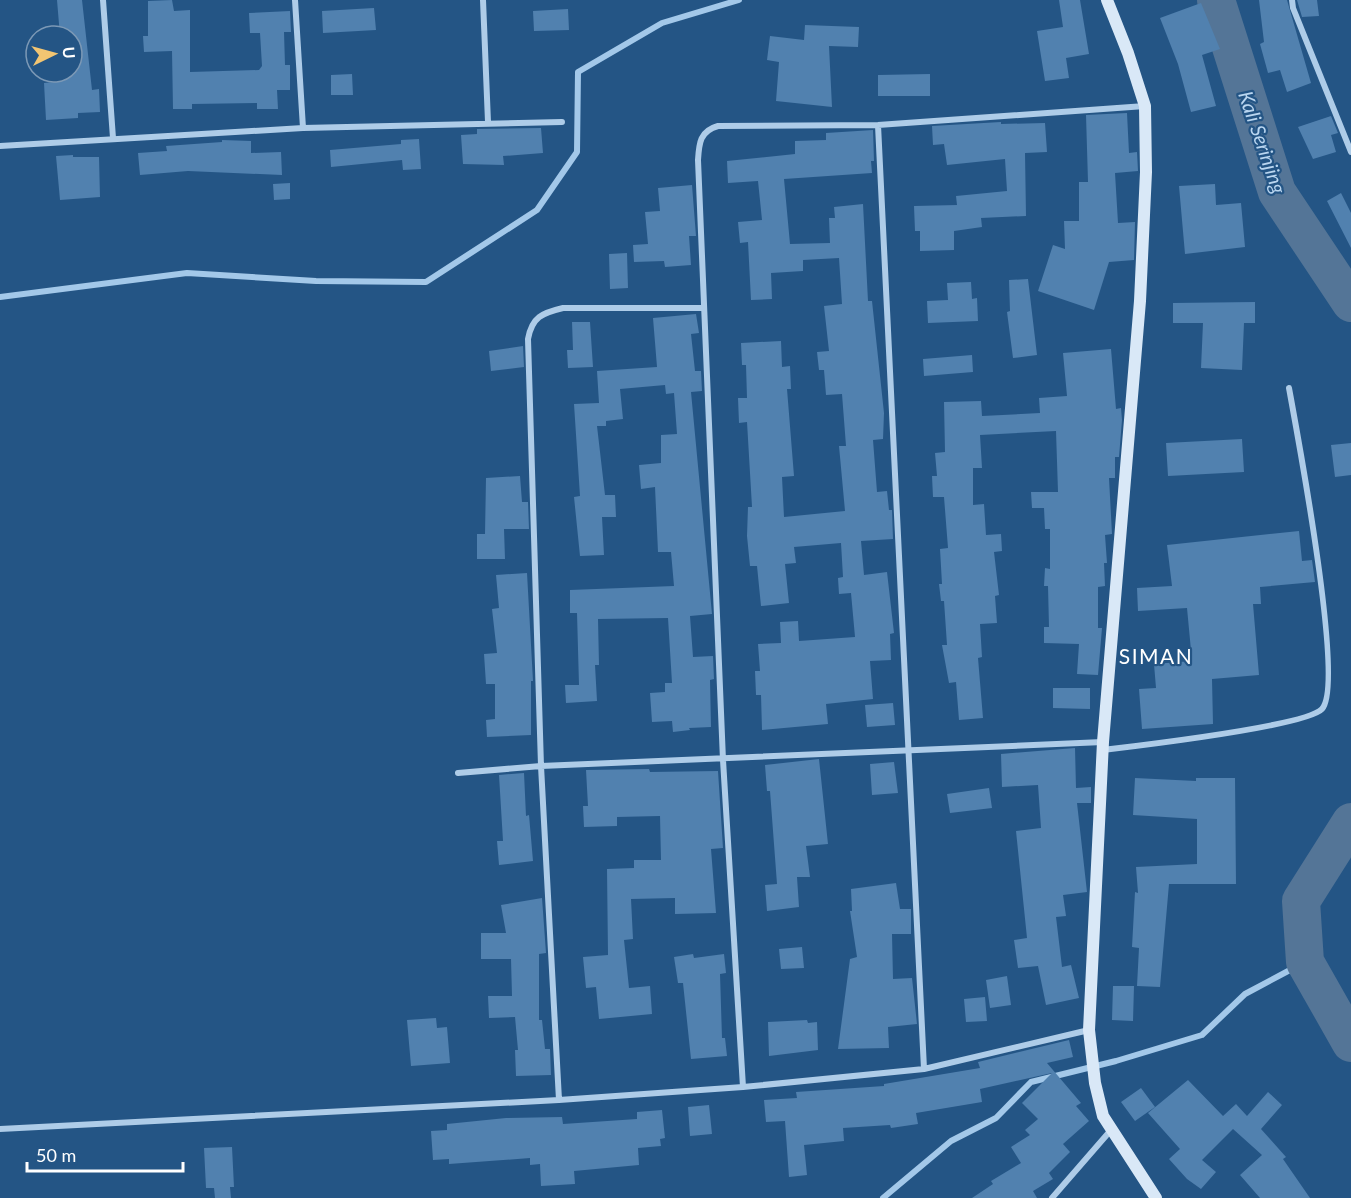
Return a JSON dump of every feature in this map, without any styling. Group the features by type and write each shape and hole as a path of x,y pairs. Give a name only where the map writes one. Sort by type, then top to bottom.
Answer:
{"main road":[{"path":"1107,0 1128,53 1145,106 1146,172 1140,301 1103,746 1089,1030 1095,1083 1103,1116 1156,1198"}],"street":[{"path":"103,0 113,138"},
{"path":"295,0 303,128"},
{"path":"483,0 488,122"},
{"path":"1292,0 1293,8 1351,152"},
{"path":"743,1087 723,760 698,160 700,140 704,133 718,126 878,125 1145,106"},
{"path":"0,146 303,128 562,122"},
{"path":"878,125 924,1069"},
{"path":"558,1100 541,766 528,356 531,325 543,313 563,308 704,308"},
{"path":"458,772 541,766 910,751 1103,746 1200,737 1312,716 1325,704 1328,686 1322,598 1309,499 1289,388"},
{"path":"0,1129 558,1100 743,1087 924,1069 1089,1030"},
{"path":"1052,1198 1111,1130"}],"building":[{"path":"57,0 82,0 92,90 99,89 100,112 78,113 78,118 46,120 44,84 84,84 84,24 59,24"},
{"path":"172,0 174,11 190,10 190,72 259,70 262,66 260,33 250,33 249,13 290,11 291,32 284,32 285,65 290,65 290,90 277,90 278,109 257,109 257,103 192,104 192,109 173,109 172,51 144,52 143,36 148,36 148,1"},
{"path":"1059,0 1080,0 1089,54 1066,58 1069,78 1045,81 1037,31 1063,27"},
{"path":"1259,0 1287,0 1311,83 1287,92 1280,70 1268,73 1260,44 1264,42"},
{"path":"1297,0 1317,0 1319,16 1302,17"},
{"path":"1201,3 1220,49 1202,55 1216,106 1191,112 1178,64 1160,18"},
{"path":"374,8 376,30 323,33 322,11"},
{"path":"568,9 569,30 534,31 533,11"},
{"path":"805,25 859,27 858,47 829,46 832,107 776,101 779,62 767,60 770,36 804,40"},
{"path":"352,74 353,95 331,95 331,75"},
{"path":"930,74 930,96 878,96 878,75"},
{"path":"1127,113 1129,153 1137,152 1138,171 1115,173 1118,223 1135,222 1134,260 1109,262 1094,310 1038,291 1053,245 1065,249 1064,221 1079,221 1079,182 1088,182 1086,115"},
{"path":"1331,116 1338,133 1331,135 1336,152 1313,159 1298,127"},
{"path":"1001,122 1001,124 1045,123 1047,152 1025,153 1026,216 981,218 982,227 954,231 954,250 920,251 920,231 915,231 914,206 957,205 956,196 1007,191 1005,159 947,165 944,144 933,145 932,126"},
{"path":"541,128 543,153 503,156 504,165 463,164 461,135 477,134 477,129"},
{"path":"873,130 872,173 784,179 790,244 830,243 829,218 835,218 834,207 863,204 868,301 872,301 884,413 883,439 873,440 877,492 887,491 889,510 892,510 893,539 861,541 864,575 887,572 894,633 890,634 891,660 870,661 873,699 826,704 828,724 762,730 761,695 756,695 755,671 760,671 758,644 781,643 780,622 798,621 799,641 855,637 851,593 839,594 838,578 843,577 841,543 794,547 796,563 785,564 789,603 761,606 757,566 750,566 747,536 748,507 752,507 747,422 739,423 738,398 747,398 746,365 742,365 741,343 781,341 782,367 790,366 791,389 787,389 794,476 782,477 784,517 845,511 839,446 846,446 842,394 826,395 824,370 819,370 817,352 829,351 824,306 842,304 839,258 803,260 803,271 771,273 772,299 751,300 748,242 740,243 738,222 762,220 758,181 728,183 727,161 795,154 795,141 826,140 826,133"},
{"path":"419,139 421,169 403,170 402,160 331,167 330,150 401,144 401,140"},
{"path":"222,140 251,141 251,153 281,152 282,175 188,171 140,175 138,153 167,151 166,146 222,142"},
{"path":"73,155 73,157 99,157 100,197 60,200 56,156"},
{"path":"290,183 290,199 274,200 273,184"},
{"path":"1215,184 1216,205 1241,203 1245,247 1185,254 1179,186"},
{"path":"692,185 696,236 689,236 691,265 665,267 664,261 634,262 633,245 648,244 645,212 660,211 658,188"},
{"path":"1341,193 1351,213 1351,248 1327,201"},
{"path":"627,253 628,288 610,289 609,254"},
{"path":"1028,279 1037,355 1013,358 1007,312 1010,311 1009,280"},
{"path":"971,282 972,299 977,298 978,321 928,323 927,301 948,300 947,283"},
{"path":"1255,302 1255,323 1244,323 1242,370 1201,368 1203,323 1173,323 1173,303"},
{"path":"696,314 699,333 691,334 695,371 701,371 702,391 691,392 712,614 690,616 693,657 713,656 714,679 710,680 711,727 689,728 690,730 673,732 672,721 652,722 650,693 665,692 665,683 672,683 668,618 598,619 599,665 595,665 597,701 566,703 565,685 579,685 577,613 570,613 570,590 674,586 671,552 658,552 655,487 641,489 639,465 661,463 661,435 677,434 674,393 666,394 665,385 620,389 623,419 606,421 606,426 597,426 605,495 615,495 616,517 602,517 604,555 580,556 574,497 580,496 574,404 599,403 597,371 657,367 653,318"},
{"path":"572,322 590,322 593,367 568,368 567,350 573,350"},
{"path":"523,346 524,367 491,371 489,351"},
{"path":"1111,349 1116,409 1121,408 1122,420 1119,457 1115,457 1115,478 1109,478 1112,534 1105,535 1107,563 1104,563 1105,586 1098,587 1098,628 1102,628 1098,675 1077,674 1079,644 1044,643 1044,627 1049,627 1048,586 1044,586 1045,568 1050,569 1050,529 1045,529 1044,508 1032,508 1031,492 1058,492 1056,431 980,435 982,468 973,468 973,505 984,504 986,535 1001,534 1002,551 994,552 999,595 995,596 997,623 980,624 982,657 978,658 983,718 959,720 956,682 949,683 942,645 947,645 944,601 941,601 939,584 942,584 940,549 948,548 944,497 933,497 932,476 937,476 935,453 945,452 944,402 981,401 982,416 1040,413 1039,398 1067,396 1063,353"},
{"path":"972,355 973,372 924,376 923,359"},
{"path":"1242,439 1244,472 1168,476 1166,443"},
{"path":"1351,443 1351,475 1335,477 1331,445"},
{"path":"520,476 522,502 528,502 529,529 504,529 505,559 477,559 477,534 485,534 486,478"},
{"path":"1299,531 1302,561 1312,560 1315,582 1260,587 1261,604 1253,604 1259,675 1212,679 1213,724 1142,729 1139,689 1156,688 1154,664 1192,661 1187,608 1138,611 1137,588 1172,586 1167,545"},
{"path":"527,573 533,681 531,681 531,735 487,737 486,720 495,719 495,684 486,684 484,654 497,653 492,609 499,608 496,575"},
{"path":"1053,688 1090,688 1090,709 1053,708"},
{"path":"893,703 895,725 867,727 865,705"},
{"path":"1075,748 1076,788 1091,787 1091,803 1077,803 1087,892 1063,895 1066,916 1056,917 1062,967 1071,965 1079,998 1046,1005 1038,966 1018,968 1014,940 1027,938 1016,831 1041,828 1038,785 1002,787 1001,754"},
{"path":"819,759 828,844 806,846 810,877 797,877 799,907 767,911 765,885 777,884 770,791 767,791 765,765"},
{"path":"894,762 898,793 872,795 870,764"},
{"path":"649,769 650,772 718,771 723,848 711,849 716,913 675,914 675,898 631,899 633,939 624,940 629,988 650,986 652,1014 599,1019 596,987 586,988 583,957 608,955 607,869 634,868 634,860 661,860 660,816 617,817 617,826 584,827 583,806 588,806 586,770"},
{"path":"524,773 526,816 529,815 533,861 499,865 497,841 503,841 499,775"},
{"path":"1135,778 1196,781 1196,778 1235,778 1236,884 1169,884 1160,987 1137,986 1139,948 1132,947 1135,892 1138,893 1136,867 1197,864 1197,819 1133,815"},
{"path":"989,788 992,808 950,813 947,794"},
{"path":"896,883 900,909 911,909 911,934 892,934 893,979 912,978 917,1024 888,1027 889,1048 838,1049 850,959 857,957 850,911 852,911 851,889"},
{"path":"542,898 546,953 539,954 539,1020 542,1020 545,1049 550,1049 551,1075 516,1076 515,1050 518,1050 515,1017 489,1018 488,996 512,996 511,959 481,959 481,933 506,933 501,905"},
{"path":"802,947 804,968 781,969 779,949"},
{"path":"693,954 694,958 724,954 726,973 720,974 722,1038 725,1038 727,1056 691,1059 683,983 678,983 674,957"},
{"path":"1007,976 1011,1005 990,1008 986,980"},
{"path":"1113,986 1134,986 1133,1021 1112,1020"},
{"path":"985,997 987,1021 966,1022 964,999"},
{"path":"436,1018 437,1028 447,1027 450,1063 411,1066 407,1020"},
{"path":"807,1020 808,1023 817,1022 818,1050 769,1056 768,1022"},
{"path":"1069,1040 1073,1057 1047,1063 1081,1103 1076,1106 1089,1121 1063,1144 1070,1152 1049,1173 1053,1179 1033,1191 1037,1198 972,1198 993,1184 991,1181 1021,1163 1011,1147 1030,1135 1025,1130 1038,1119 1022,1103 1052,1073 980,1089 982,1102 916,1113 918,1124 891,1128 890,1125 843,1128 844,1141 804,1145 807,1175 789,1177 785,1121 766,1122 764,1100 797,1098 796,1092 884,1086 884,1084 980,1068 978,1062"},
{"path":"1188,1080 1223,1116 1236,1104 1247,1116 1268,1092 1282,1105 1261,1129 1286,1157 1283,1159 1310,1198 1260,1198 1240,1175 1262,1155 1233,1129 1202,1160 1216,1172 1201,1189 1187,1179 1169,1159 1180,1149 1148,1113"},
{"path":"1141,1088 1155,1107 1135,1121 1121,1102"},
{"path":"709,1105 712,1134 690,1136 688,1107"},
{"path":"662,1110 665,1138 660,1139 661,1146 638,1148 639,1165 574,1171 575,1184 541,1186 540,1164 530,1165 530,1158 449,1164 449,1159 433,1160 431,1131 447,1130 447,1124 506,1118 562,1117 563,1124 637,1119 637,1112"},
{"path":"232,1147 234,1187 230,1187 231,1198 215,1198 214,1188 206,1188 204,1148"}],"waterway":[{"path":"0,297 187,273 316,281 426,282 537,210 577,152 578,72 662,23 739,0"},
{"name":"Kali Serinjing","path":"1216,0 1277,192 1351,303"},
{"name":"Kali Serinjing","path":"1351,822 1301,901 1305,962 1351,1043"},
{"path":"883,1198 951,1141 996,1118 1031,1082 1116,1061 1202,1035 1245,994 1305,962"}],"district":[{"name":"SIMAN","path":"1156,655"}]}
